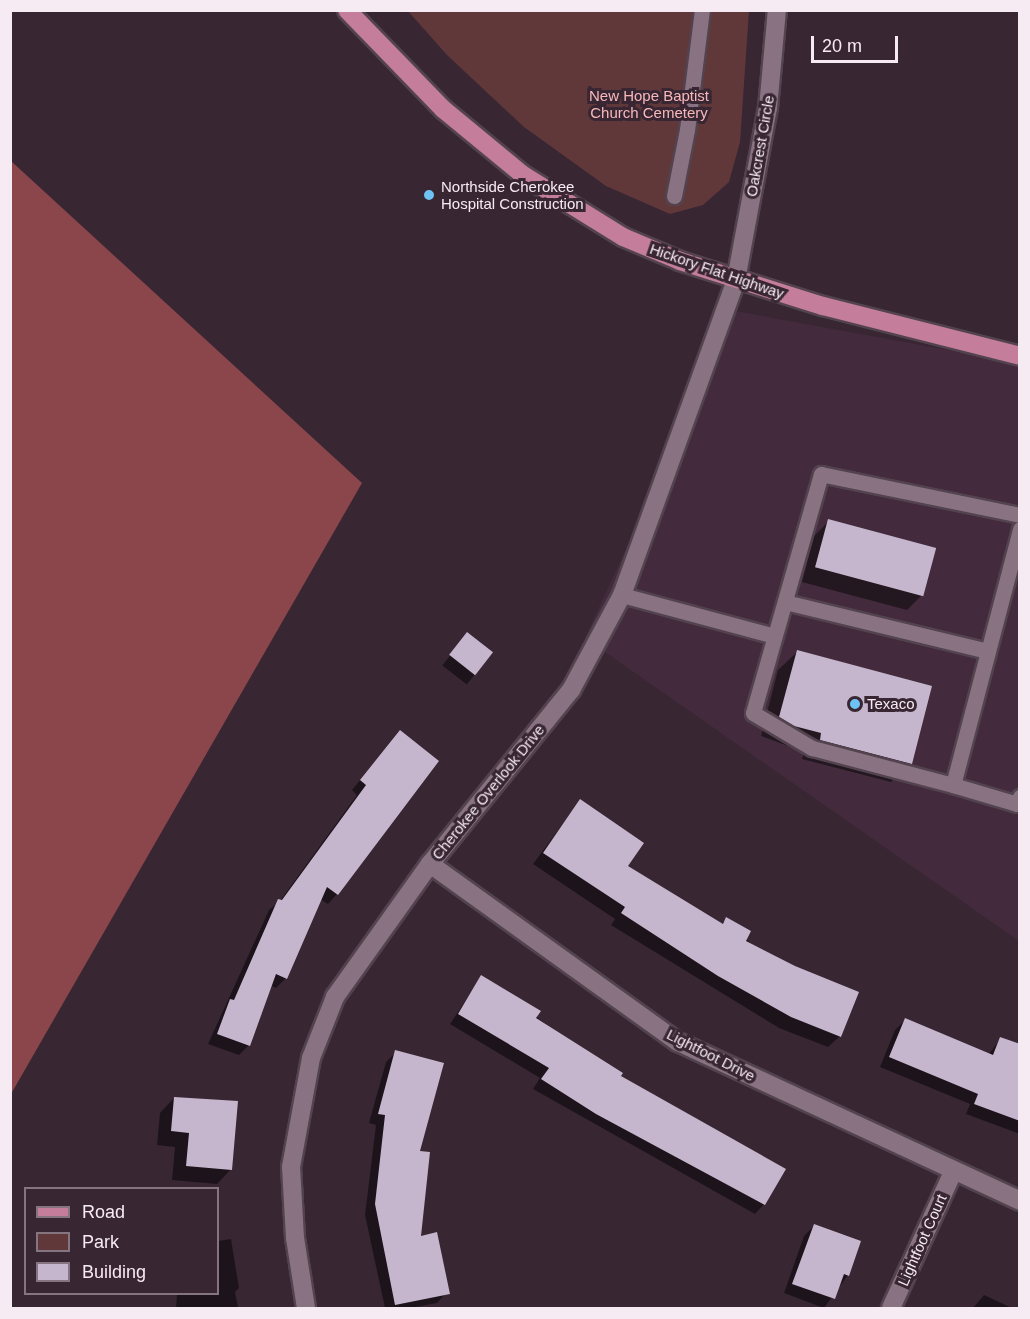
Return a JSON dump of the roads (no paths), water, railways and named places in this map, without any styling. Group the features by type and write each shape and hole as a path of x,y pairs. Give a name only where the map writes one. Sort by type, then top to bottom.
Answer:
{"main road":[{"name":"Hickory Flat Highway","path":"347,10 414,82 523,175 623,237 736,280 857,316 1020,356"}],"street":[{"name":"Oakcrest Circle","path":"736,280 768,108 777,10"},
{"name":"Cherokee Overlook Drive","path":"306,1308 295,1238 291,1167 311,1058 335,997 430,864 571,690 622,596 736,280"},
{"name":"Lightfoot Drive","path":"430,864 678,1042 953,1172 1020,1201"},
{"name":"Lightfoot Court","path":"891,1308 953,1172"}],"lane":[{"path":"674,196 689,118 702,10"},
{"path":"1020,515 821,474 753,713 812,748 1017,804 1020,797"},
{"path":"953,785 1020,529"},
{"path":"622,596 775,636"},
{"path":"785,602 988,651"}],"place":[{"name":"Northside Cherokee Hospital Construction","path":"429,195"},
{"name":"Texaco","path":"855,704"}],"park label":[{"name":"New Hope Baptist Church Cemetery","path":"649,104"}]}
